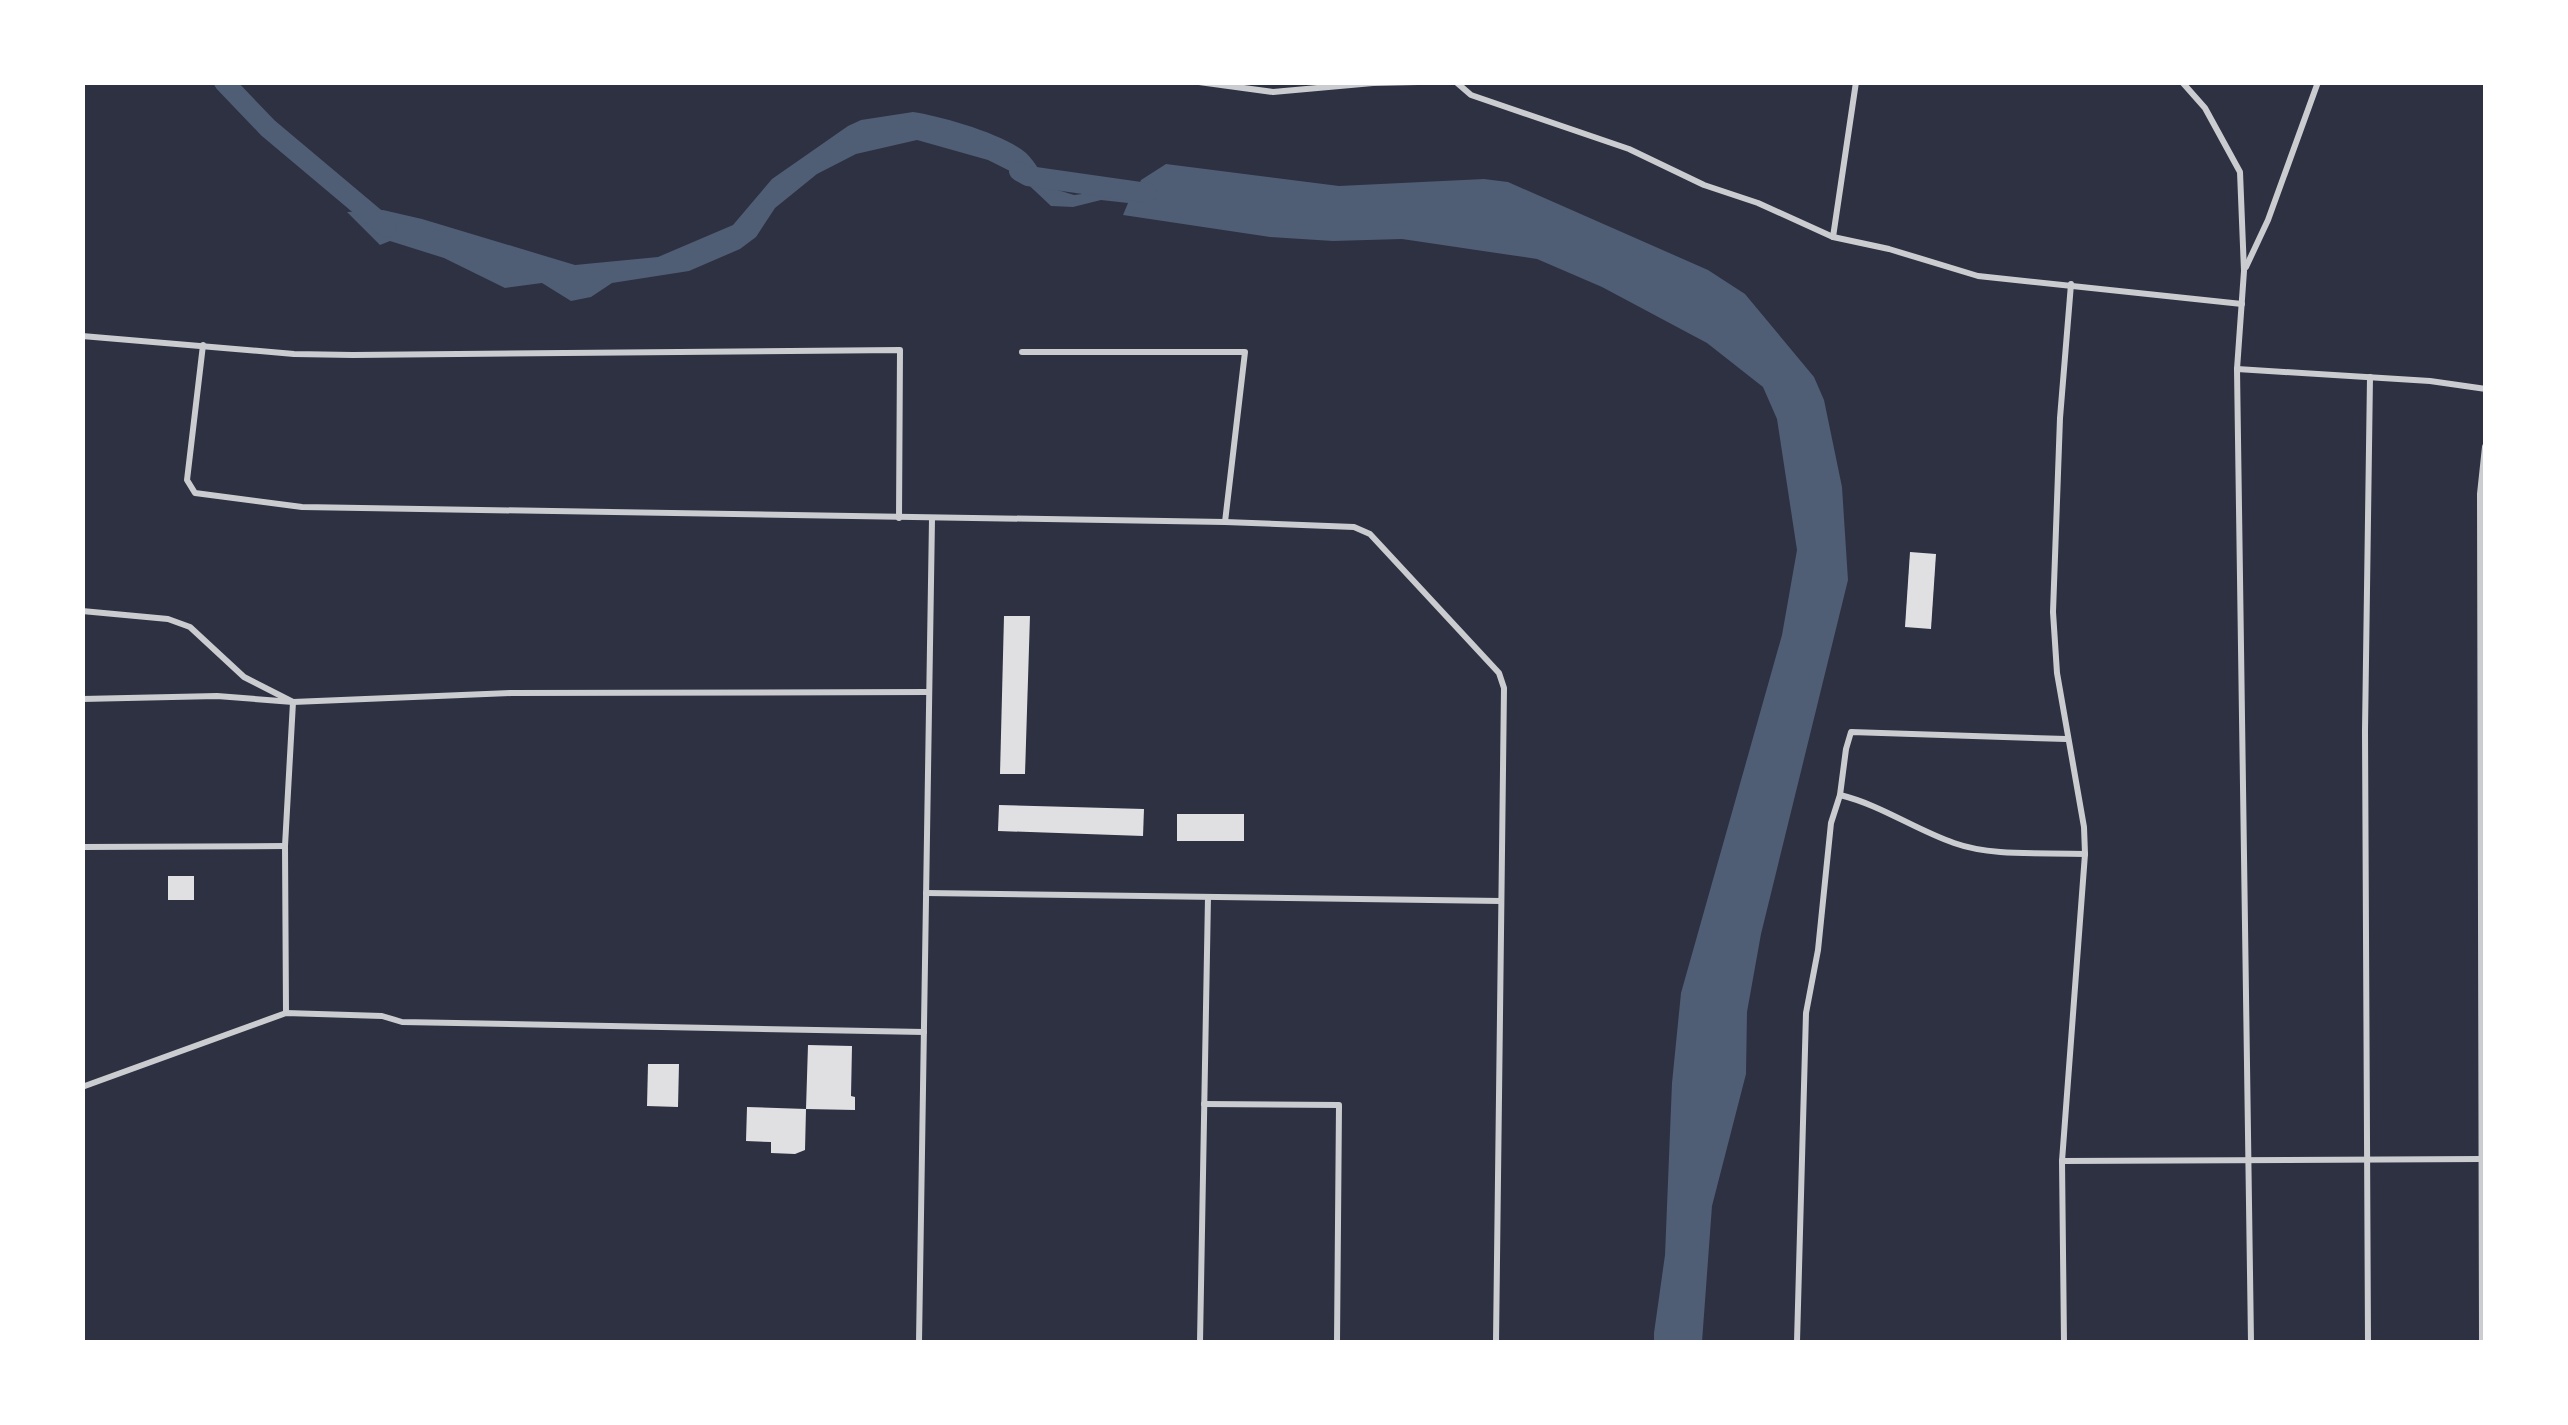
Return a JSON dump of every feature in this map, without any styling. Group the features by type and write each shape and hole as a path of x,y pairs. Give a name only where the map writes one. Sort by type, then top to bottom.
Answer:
{"street":[{"path":"1199,82 1273,92 1418,82"},
{"path":"1456,82 1472,95 1629,149 1704,185 1758,203 1834,237 1890,248 1978,276 2242,304"},
{"path":"1834,237 1856,82"},
{"path":"2182,82 2205,108 2240,172 2244,270 2237,369 2251,1342"},
{"path":"2244,270 2268,220 2318,82"},
{"path":"2064,1342 2062,1160 2085,854 2084,827 2066,740 2053,612 2060,418 2071,284"},
{"path":"82,336 294,354 900,350 898,518"},
{"path":"204,345 187,480 195,493 302,507 1225,522 1363,530 1499,674 1504,688 1496,1342"},
{"path":"1022,352 1245,352 1225,522"},
{"path":"2237,369 2486,389"},
{"path":"2368,1342 2365,731 2370,377"},
{"path":"2483,1342 2481,494 2486,447"},
{"path":"919,1342 932,519"},
{"path":"82,611 168,619 190,626 244,677 294,702"},
{"path":"82,699 217,696 294,702 511,693 929,692"},
{"path":"286,1013 285,846 294,702"},
{"path":"1798,1342 1806,1013 1818,950 1830,822 1840,795 1851,732 2066,740"},
{"path":"1840,795 1888,810 1953,843 1980,850 2085,854"},
{"path":"82,846 285,846"},
{"path":"926,893 1501,901"},
{"path":"1200,1342 1208,897"},
{"path":"82,1087 286,1013 382,1016 402,1022 924,1032"},
{"path":"1204,1104 1339,1105 1337,1342"},
{"path":"2062,1160 2482,1159"}],"water":[{"path":"913,112 1003,139 1026,153 1048,187 1074,195 1138,187 1141,180 1166,164 1339,186 1484,179 1508,182 1708,270 1745,294 1814,377 1824,400 1842,487 1848,580 1761,934 1747,1012 1746,1074 1712,1206 1702,1342 1654,1342 1654,1333 1665,1255 1672,1083 1681,993 1782,635 1797,550 1777,419 1763,387 1707,343 1602,287 1537,259 1402,239 1333,241 1270,237 1123,215 1128,203 1101,200 1073,207 1051,206 1018,175 988,160 917,140 856,154 817,174 775,208 756,237 740,249 689,271 612,283 591,297 571,301 542,283 505,288 444,258 390,241 380,245 347,212 383,210 422,219 575,265 658,257 733,225 772,179 848,126 861,120"}],"building":[{"path":"1910,552 1936,554 1931,629 1905,627"},
{"path":"1004,616 1030,616 1025,774 1000,774"},
{"path":"999,805 1144,809 1143,836 998,831"},
{"path":"1177,814 1244,814 1244,841 1177,841"},
{"path":"168,876 194,876 194,900 168,900"},
{"path":"808,1045 852,1046 851,1096 855,1097 855,1110 806,1109"},
{"path":"648,1064 679,1064 678,1107 647,1106"},
{"path":"747,1107 806,1109 805,1150 795,1154 771,1153 771,1142 746,1141"}],"waterway":[{"path":"224,82 268,128 387,228"},
{"path":"1019,171 1028,176 1147,193"}]}
